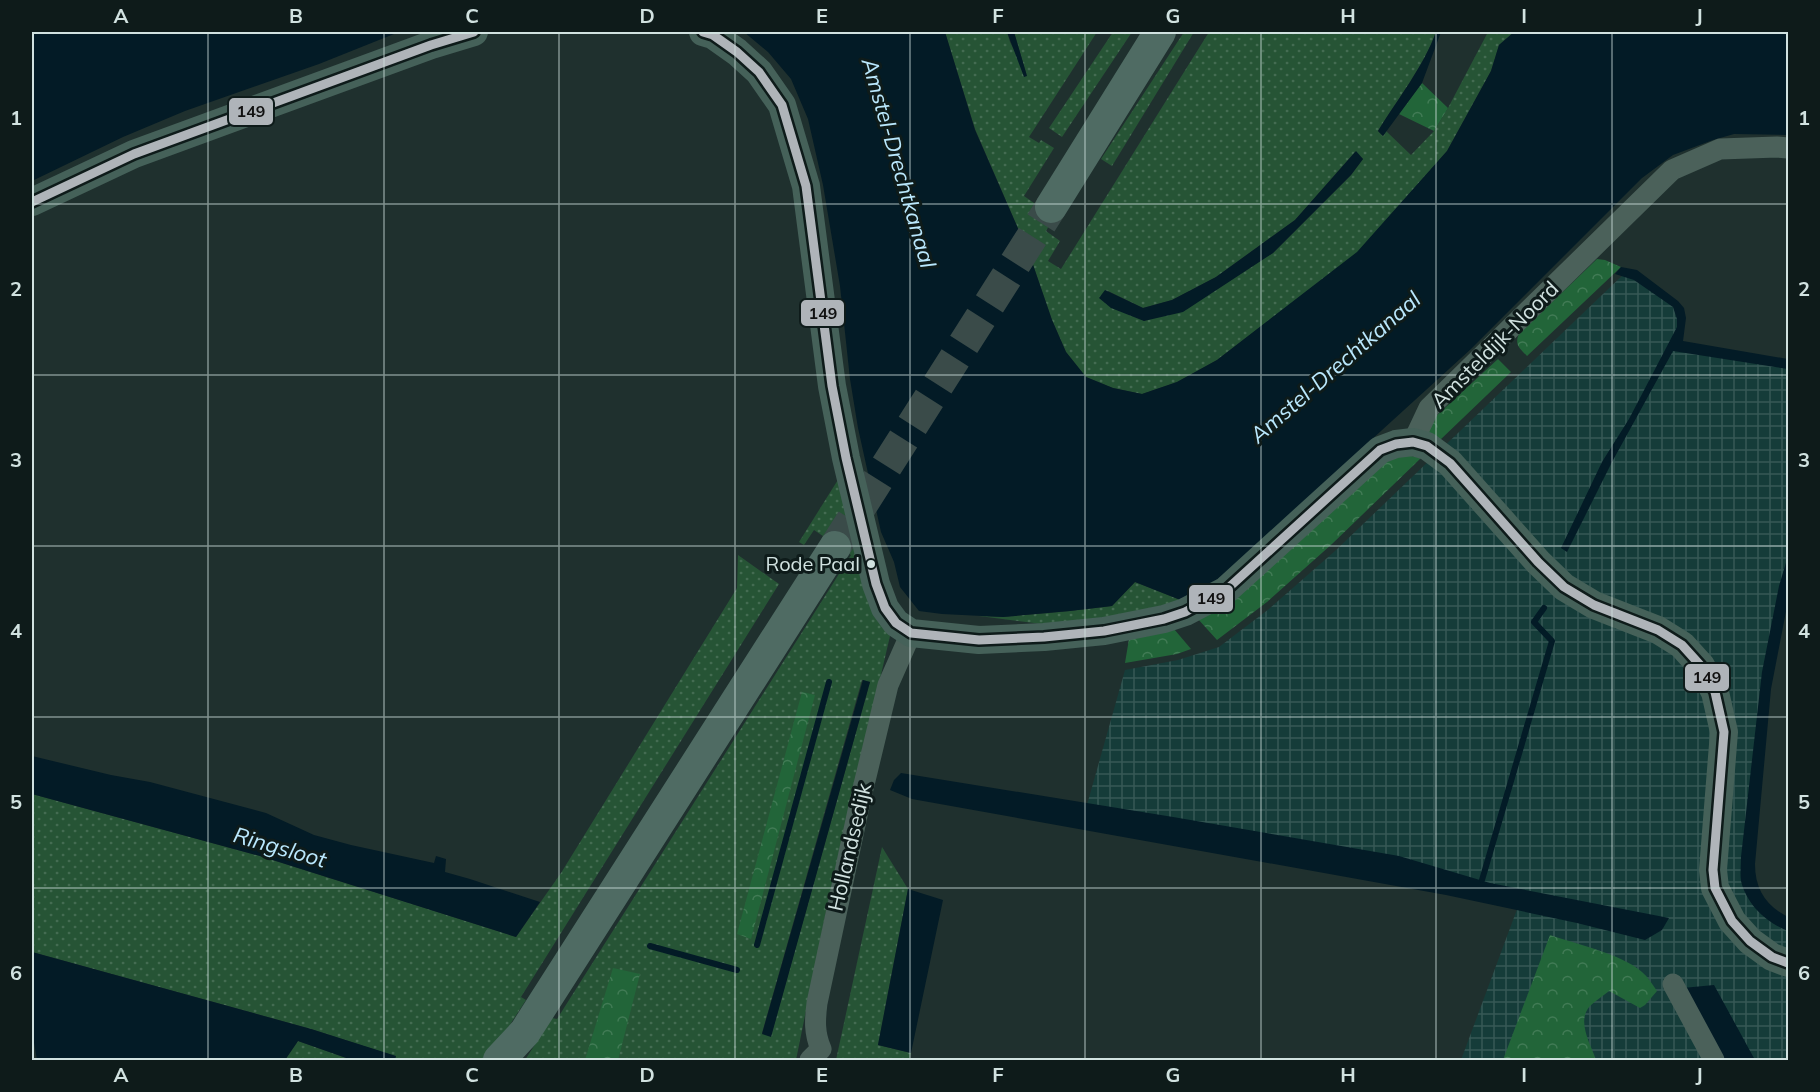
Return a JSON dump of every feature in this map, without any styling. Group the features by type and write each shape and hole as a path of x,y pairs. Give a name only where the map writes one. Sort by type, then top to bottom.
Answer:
{"main road":[{"path":"1051,207 1160,32"},
{"path":"499,1060 525,1032 835,547"},
{"path":"514,1060 525,1032"}],"street":[{"path":"32,202 134,154 430,45 474,32"},
{"path":"703,32 713,35 737,52 759,72 782,105 806,186 832,386 851,480 876,584 885,608 896,623 912,633 979,640 1104,631 1164,619 1185,612 1225,591 1380,450 1396,444 1413,442 1427,446 1450,464 1563,587 1594,605 1658,630 1682,645 1701,666 1715,692 1724,732 1713,870 1715,888 1732,921 1750,941 1772,957 1788,963"},
{"name":"Amsteldijk-Noord","path":"1413,442 1429,408 1672,170 1720,149 1788,148"},
{"name":"Hollandsedijk","path":"822,1057 814,1022 832,930 888,685 912,633"},
{"path":"1672,984 1714,1060"}],"shaded area":[{"path":"1627,271 1680,311 1680,344 1788,364 1788,574 1765,682 1748,883 1788,924 1788,1060 1461,1060 1519,904 1083,819 1125,670 1178,660 1219,647 1269,609 1335,551"}],"green space":[{"path":"945,32 1007,32 1027,76 1014,32 1097,32 1029,137 1039,143 1041,140 1054,148 1024,196 1054,217 1046,231 1060,241 1048,261 1061,269 1209,32 1436,32 1417,70 1378,131 1383,136 1386,131 1411,155 1434,131 1488,32 1514,32 1499,45 1491,71 1447,151 1357,253 1217,360 1177,382 1142,394 1113,388 1086,377 1066,352 1052,320 1030,256 975,129","holes":["1355,152 1363,159 1351,175 1273,253 1144,321 1106,290 1143,308 1172,300 1216,277 1295,220"]},
{"path":"1113,32 1132,32 1062,137 1049,128"},
{"path":"1184,32 1194,32 1112,166 1101,159"},
{"path":"1422,83 1448,108 1434,131 1399,114"},
{"path":"1597,259 1621,267 1527,356 1517,344 1519,334"},
{"path":"1498,359 1511,372 1439,441 1427,435 1435,417"},
{"path":"1396,453 1421,458 1332,544 1267,602 1217,640 1198,619"},
{"path":"841,475 890,636 828,902 796,1060 525,1060 552,1018 557,1019 851,555 814,530 804,545 799,542","holes":["862,680 870,682 771,1036 762,1033"]},
{"path":"738,555 779,584 521,997 526,1000 487,1060 395,1060 395,1056 311,1029 32,952 32,794 260,856 516,937 561,873 737,588"},
{"path":"1135,582 1183,601 1066,627 979,616 1003,617 1112,606"},
{"path":"1174,629 1191,649 1177,654 1125,663 1129,639"},
{"path":"802,692 815,695 751,939 737,934"},
{"path":"882,847 908,889 878,1045 911,1053 909,1060 836,1060"},
{"path":"1550,935 1623,960 1644,974 1657,991 1640,1008 1609,991 1590,1006 1586,1012 1584,1026 1596,1060 1503,1060"},
{"path":"613,968 640,974 618,1060 585,1060"},
{"path":"298,1041 352,1060 285,1060"}],"water":[{"path":"32,32 399,32 319,64 185,111 123,137 32,181"},
{"name":"Amstel-Drechtkanaal","path":"744,32 945,32 975,130 1030,256 1052,320 1066,352 1086,377 1113,388 1142,394 1177,382 1217,360 1357,252 1447,151 1491,71 1499,45 1514,32 1788,32 1788,135 1734,134 1713,140 1673,155 1642,178 1471,349 1203,591 1183,601 1135,582 1112,606 1003,617 942,614 919,611 900,587 894,562 881,532 858,428 840,286 823,185 808,119 791,79 768,52"},
{"path":"1007,32 1014,32 1027,76 1024,77"},
{"path":"1436,32 1441,32 1422,83 1383,136 1378,131 1417,70"},
{"path":"1356,151 1363,159 1351,175 1273,253 1183,312 1144,321 1111,308 1099,298 1105,290 1143,308 1172,300 1216,277 1295,220"},
{"path":"1621,267 1637,270 1684,308 1686,318 1683,341 1788,359 1788,369 1673,351 1612,462 1567,552 1561,548 1602,462 1629,419 1677,327 1673,307 1634,280 1615,274"},
{"path":"1788,556 1788,601 1771,689 1755,864 1757,881 1763,896 1774,908 1788,917 1788,931 1765,918 1748,898 1741,881 1741,857 1762,672 1779,586"},
{"path":"863,680 870,682 771,1037 762,1034"},
{"name":"Ringsloot","path":"32,756 150,782 266,813 314,835 351,845 434,863 436,856 446,859 445,872 540,902 516,937 260,856 32,794"},
{"path":"901,773 1399,856 1490,883 1669,918 1662,930 1645,940 1446,895 912,799 890,790 894,780"},
{"path":"908,889 943,900 911,1053 878,1045"},
{"path":"32,952 311,1029 396,1056 395,1060 352,1060 298,1041 285,1060 37,1060 32,1031"},
{"path":"1714,985 1755,1060 1721,1060 1683,988"}],"waterway":[{"path":"1482,880 1552,641 1534,622 1544,608"},
{"path":"757,945 829,682"},
{"path":"650,946 737,970"}],"tunnel":[{"path":"835,547 1051,207"}],"transit line":[{"name":"149","path":"32,202 134,154 431,45 474,32"},
{"name":"149","path":"703,32 713,35 737,52 759,72 782,105 806,186 832,386 846,458 876,584 885,608 896,623 911,633 979,640 1104,631 1164,619 1185,612 1225,591 1380,450 1396,444 1413,442 1427,446 1450,463 1538,562 1564,587 1594,605 1658,630 1682,645 1701,666 1715,692 1724,732 1713,870 1715,888 1732,921 1750,941 1772,957 1788,963"}],"place":[{"name":"Rode Paal","path":"871,564"}]}
